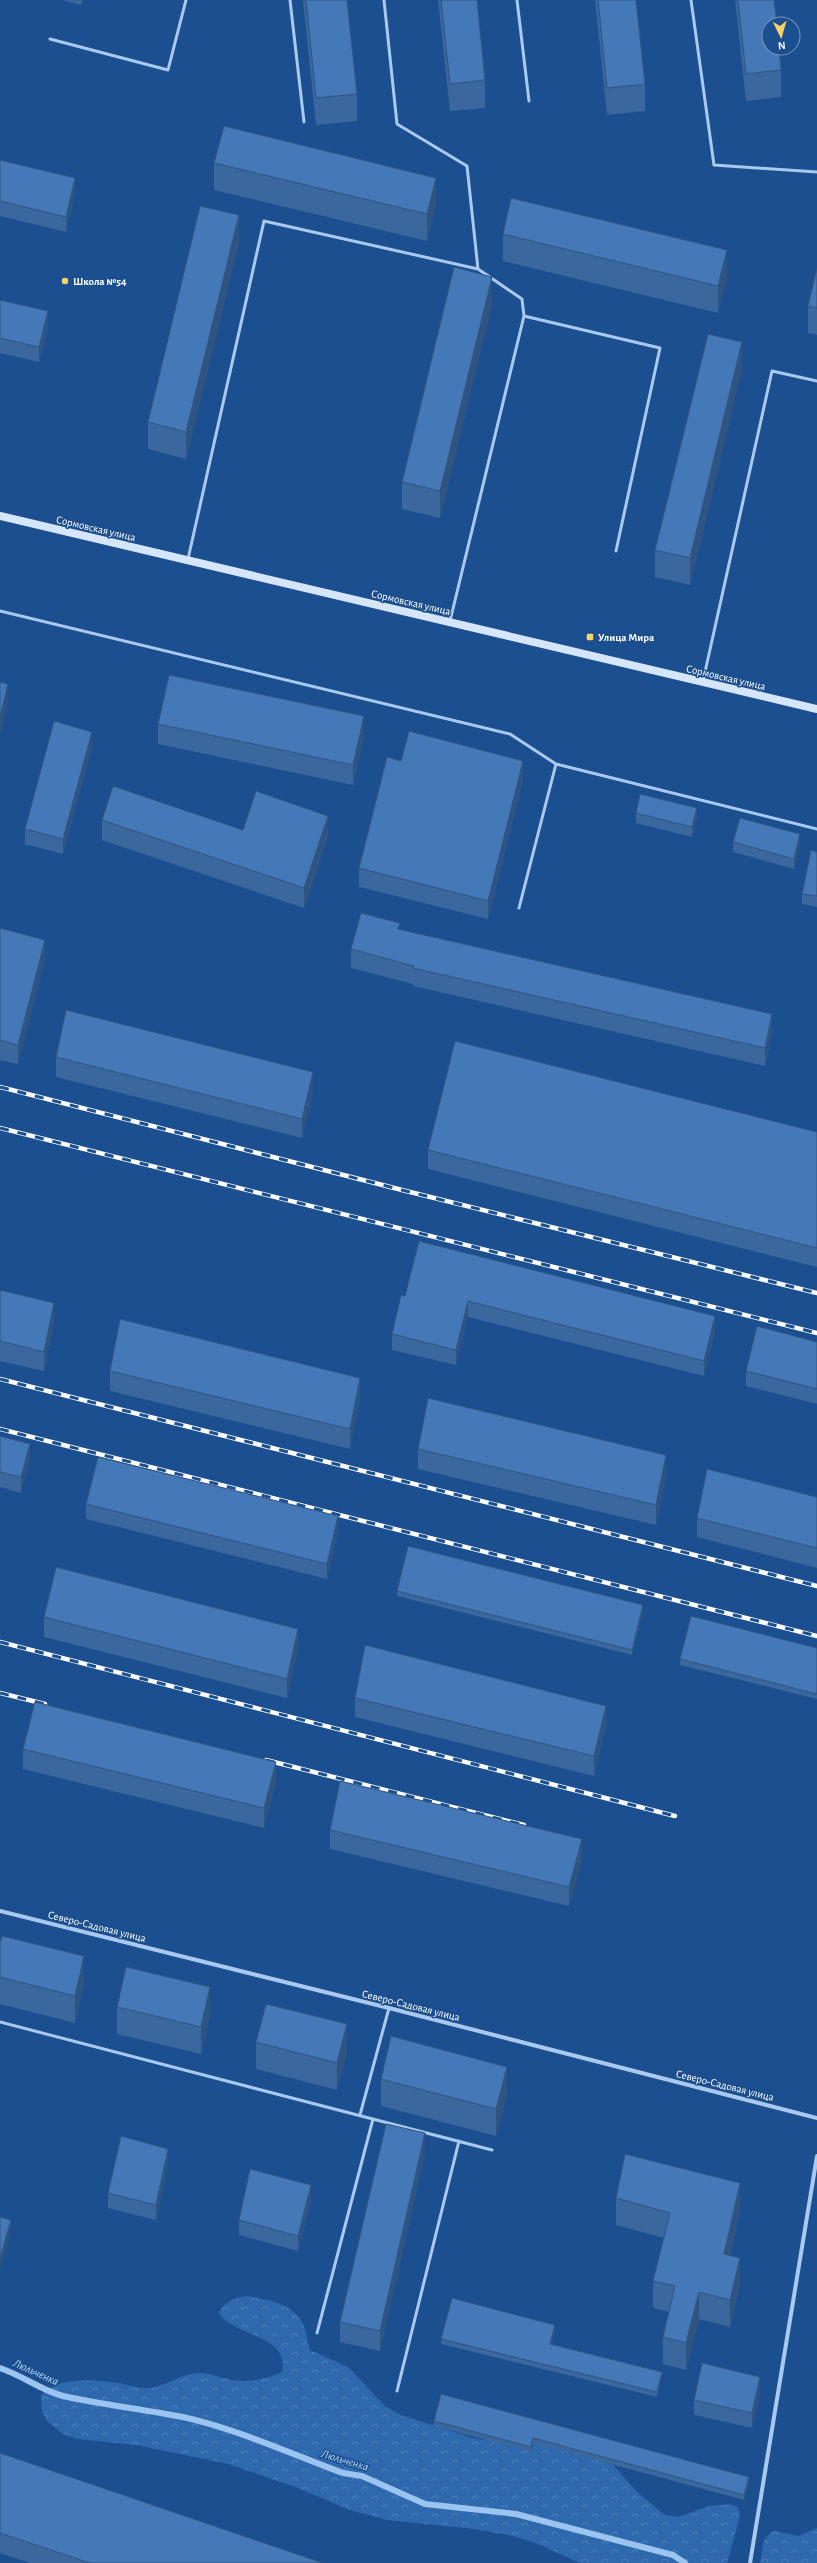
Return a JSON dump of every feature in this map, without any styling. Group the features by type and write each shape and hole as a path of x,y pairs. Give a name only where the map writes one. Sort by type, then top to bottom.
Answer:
{"street":[{"name":"Сормовская улица","path":"0,516 817,709"},
{"name":"Северо-Садовая улица","path":"0,1912 389,2008 817,2118"},
{"path":"750,2563 817,2156"}],"lane":[{"path":"50,39 168,70 186,0"},
{"path":"290,0 304,122"},
{"path":"384,0 397,124 467,166 478,269"},
{"path":"517,0 529,101"},
{"path":"691,0 714,165 817,172"},
{"path":"187,561 264,221 478,269 522,299 524,316 450,623"},
{"path":"524,316 660,348 616,551"},
{"path":"703,682 772,371 817,381"},
{"path":"0,611 510,734 556,764 817,829"},
{"path":"519,908 556,764"},
{"path":"360,2115 389,2008"},
{"path":"0,2022 492,2150"},
{"path":"317,2332 373,2118"},
{"path":"397,2391 458,2141"}],"green space":[{"path":"247,2296 272,2301 287,2307 294,2312 300,2318 304,2326 310,2350 348,2367 385,2406 401,2415 473,2438 498,2442 530,2441 609,2460 636,2491 665,2515 678,2517 709,2506 730,2504 738,2507 740,2516 727,2563 580,2563 538,2544 513,2536 474,2529 387,2520 350,2510 295,2487 228,2464 136,2445 77,2439 63,2434 47,2421 42,2411 41,2395 59,2384 80,2380 91,2380 123,2384 140,2388 150,2388 195,2373 202,2373 238,2381 251,2381 270,2377 282,2372 282,2360 278,2350 259,2337 226,2321 219,2313 221,2309 230,2301"},
{"path":"817,2528 817,2563 760,2563 764,2540 771,2532 775,2531 798,2536"}],"building":[{"path":"306,0 347,0 357,94 316,98"},
{"path":"441,0 477,0 485,80 450,84"},
{"path":"598,0 636,0 645,84 607,88"},
{"path":"738,0 774,0 776,16 761,16 761,56 780,56 781,70 746,74"},
{"path":"224,126 436,178 427,214 214,163"},
{"path":"0,160 75,178 66,217 0,201"},
{"path":"511,198 727,250 718,286 503,234"},
{"path":"200,206 239,215 186,432 148,422"},
{"path":"454,267 492,277 440,491 402,482"},
{"path":"817,268 817,308 808,306"},
{"path":"0,300 48,311 39,347 0,338"},
{"path":"708,334 742,342 690,558 655,550"},
{"path":"169,675 364,716 353,765 158,724"},
{"path":"0,682 8,684 0,717"},
{"path":"54,721 92,732 63,839 25,829"},
{"path":"409,731 523,761 488,901 359,868 387,757 401,761"},
{"path":"113,786 243,830 256,791 328,816 304,888 102,820"},
{"path":"640,794 697,808 692,827 636,813"},
{"path":"740,818 800,834 794,859 733,842"},
{"path":"811,850 817,852 817,896 802,894"},
{"path":"361,913 400,923 398,929 772,1014 765,1048 413,968 414,966 351,949"},
{"path":"0,928 45,940 18,1045 0,1040"},
{"path":"66,1010 313,1072 302,1119 56,1057"},
{"path":"455,1041 817,1132 817,1248 428,1150"},
{"path":"419,1241 715,1316 704,1361 468,1301 456,1350 392,1334 401,1295 405,1296"},
{"path":"0,1290 54,1303 44,1352 0,1341"},
{"path":"120,1319 360,1378 350,1429 110,1371"},
{"path":"757,1326 817,1342 817,1389 746,1371"},
{"path":"428,1398 666,1455 656,1505 418,1449"},
{"path":"0,1436 30,1444 21,1477 0,1472"},
{"path":"98,1457 338,1516 327,1564 86,1504"},
{"path":"707,1469 817,1497 817,1548 697,1518"},
{"path":"408,1546 643,1605 632,1650 397,1591"},
{"path":"56,1567 298,1629 287,1679 44,1617"},
{"path":"691,1616 817,1648 817,1694 680,1659"},
{"path":"365,1645 606,1706 594,1756 355,1698"},
{"path":"35,1702 276,1762 264,1808 23,1749"},
{"path":"340,1781 582,1839 569,1887 330,1830"},
{"path":"2,1936 84,1956 75,1996 0,1977 0,1943"},
{"path":"126,1967 210,1987 201,2027 117,2007"},
{"path":"266,2004 347,2024 337,2063 256,2042"},
{"path":"391,2036 507,2067 496,2109 381,2079"},
{"path":"386,2124 425,2133 380,2331 340,2322"},
{"path":"121,2136 168,2149 156,2205 108,2193"},
{"path":"625,2154 740,2183 724,2254 740,2258 730,2300 699,2292 686,2343 663,2337 675,2286 653,2281 670,2213 616,2198"},
{"path":"250,2169 311,2185 298,2236 239,2220"},
{"path":"0,2217 11,2220 0,2258"},
{"path":"452,2298 555,2325 550,2344 662,2372 657,2392 441,2339"},
{"path":"702,2363 760,2377 752,2413 694,2400"},
{"path":"441,2394 749,2477 744,2495 533,2438 531,2447 434,2421"},
{"path":"0,2453 323,2563 90,2563 0,2533"}],"waterway":[{"name":"Люльченка","path":"0,2368 63,2396 183,2417 223,2428 264,2442 343,2473 362,2476 425,2504 516,2514 673,2555 685,2563"}],"railway":[{"path":"0,1087 402,1190 817,1293"},
{"path":"0,1128 817,1333"},
{"path":"0,1379 817,1586"},
{"path":"0,1429 817,1636"},
{"path":"0,1642 675,1816"},
{"path":"0,1693 45,1704"},
{"path":"266,1760 524,1825"}],"place":[{"name":"Школа №54","path":"65,281"},
{"name":"Улица Мира","path":"590,637"}]}
